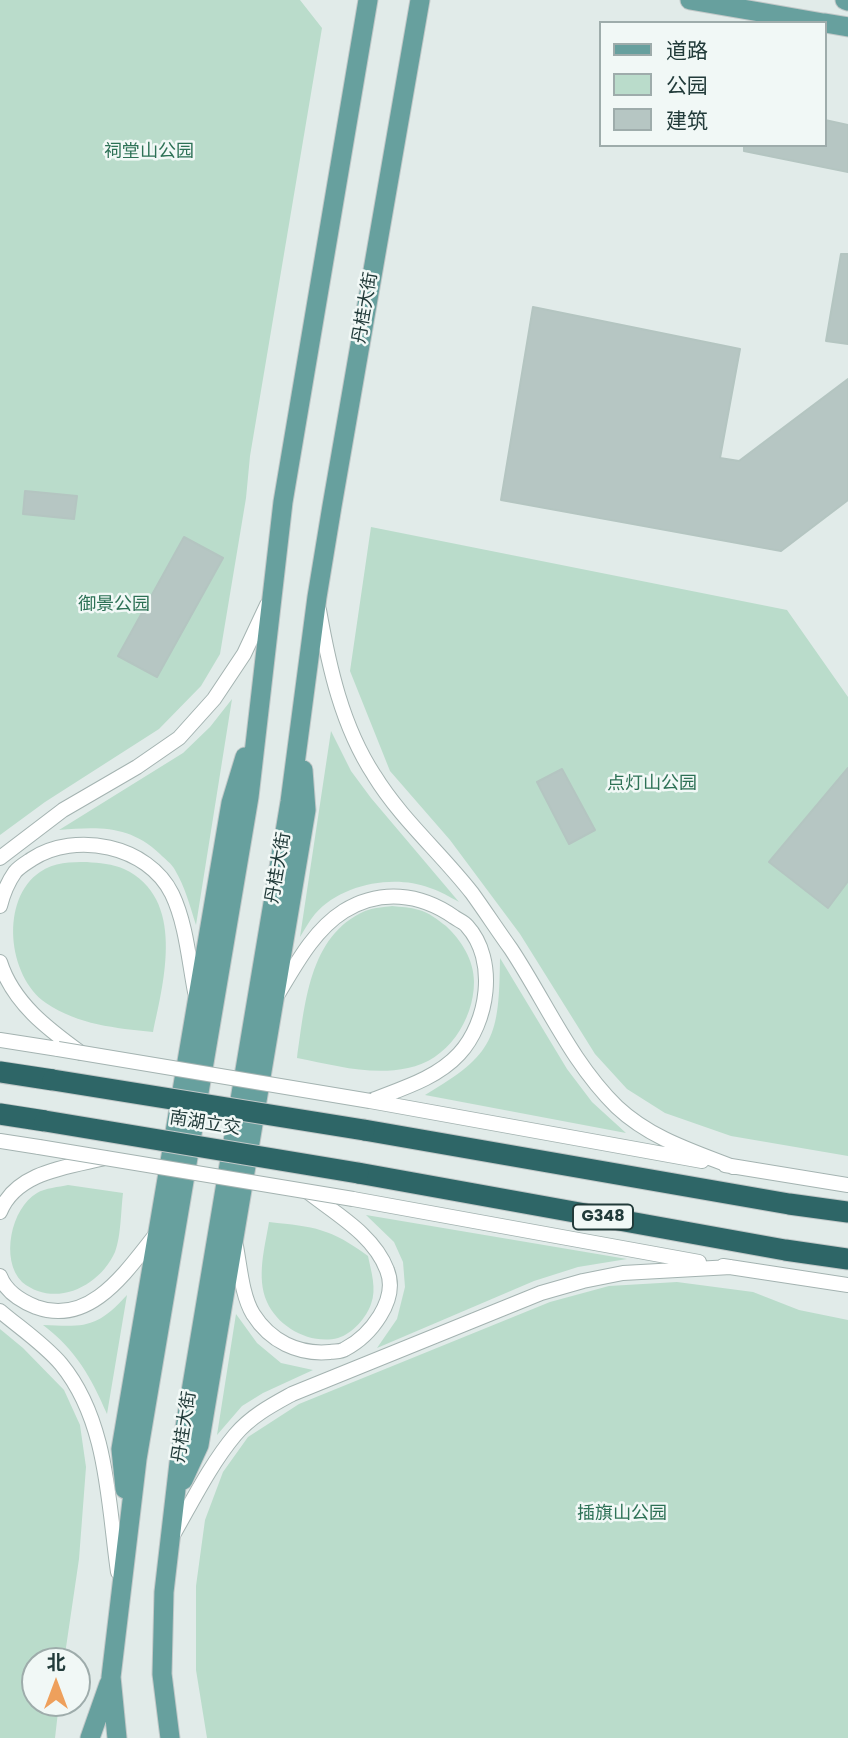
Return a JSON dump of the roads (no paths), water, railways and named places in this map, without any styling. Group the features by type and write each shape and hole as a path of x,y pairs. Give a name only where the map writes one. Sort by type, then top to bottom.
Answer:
{"highway":[{"name":"南湖立交","path":"0,1072 848,1212"},
{"name":"南湖立交","path":"0,1114 358,1173 848,1259"}],"main road":[{"path":"90,1738 111,1677 137,1459 249,797 284,502 368,0"},
{"name":"丹桂大街","path":"170,1738 162,1674 164,1592 175,1497 290,802 317,597 420,0"},
{"path":"690,0 812,21"},
{"path":"827,24 848,27"},
{"path":"128,1533 121,1448 230,803 257,719"},
{"path":"175,1497 199,1446 306,810 301,720"},
{"path":"111,1677 117,1738"}],"street":[{"path":"0,858 63,810 179,738 214,699 244,654 271,597"},
{"path":"317,597 338,696 373,775 403,816 471,892 519,963 582,1068 618,1108 659,1138 733,1167"},
{"path":"0,906 2,896 16,870 42,853 76,845 105,846 128,853 153,869 172,893 197,1002"},
{"path":"274,1002 299,959 321,929 344,911 370,899 407,896 438,905 467,926 481,950 485,972 484,1000 477,1030 458,1055 432,1075 370,1101"},
{"path":"0,962 5,977 20,1002 48,1029 81,1053"},
{"path":"0,1040 370,1101 733,1167 848,1185"},
{"path":"0,1141 848,1285"},
{"path":"0,1212 5,1199 23,1183 50,1172 105,1158"},
{"path":"234,1237 252,1312 269,1334 293,1349 314,1353 344,1351 364,1335 380,1317 389,1296 389,1273 377,1250 354,1227 308,1192"},
{"path":"0,1276 4,1285 23,1302 46,1311 79,1310 103,1295 117,1282 158,1232"},
{"path":"170,1540 211,1468 236,1433 261,1411 292,1394 541,1293 623,1273 731,1267"},
{"path":"0,1311 60,1363 82,1397 97,1436 102,1458 121,1592"}],"park label":[{"name":"祠堂山公园","path":"149,152"},
{"name":"御景公园","path":"114,605"},
{"name":"点灯山公园","path":"652,784"},
{"name":"插旗山公园","path":"622,1514"}]}
